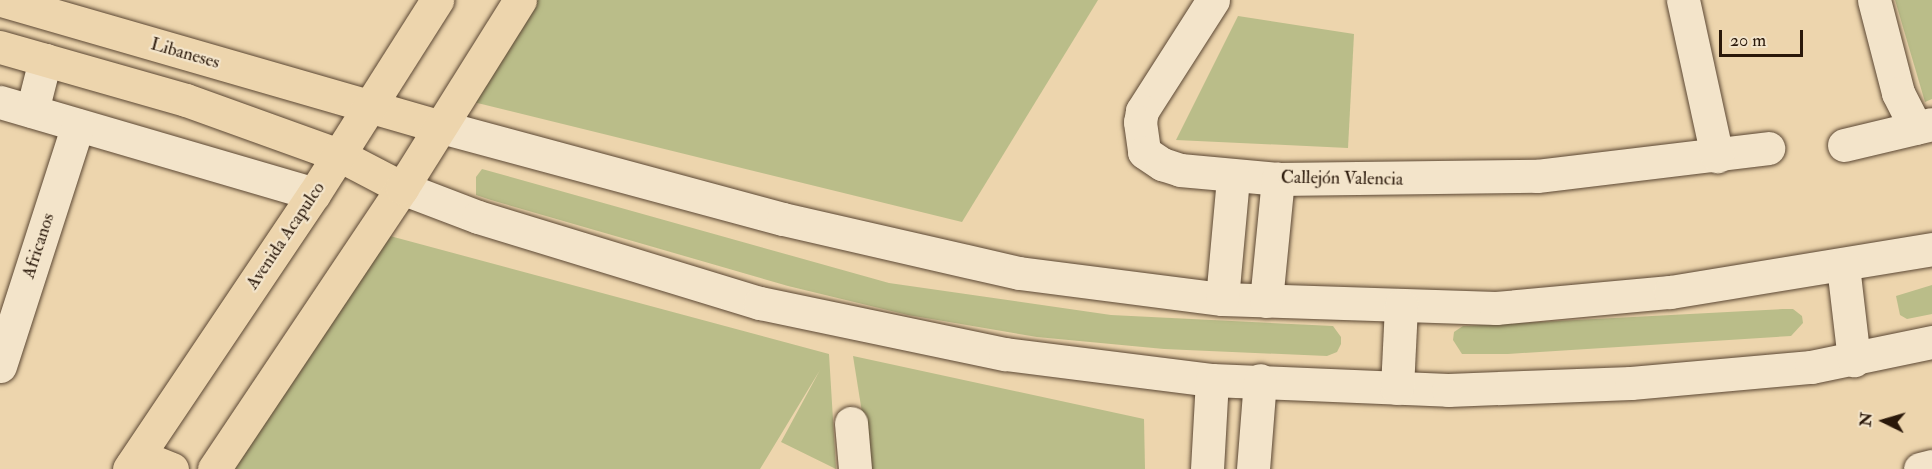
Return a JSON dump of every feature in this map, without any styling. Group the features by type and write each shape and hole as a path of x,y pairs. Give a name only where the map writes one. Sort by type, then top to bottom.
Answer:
{"main road":[{"name":"Libaneses","path":"1,0 369,108 438,126"},
{"name":"Avenida Acapulco","path":"130,467 314,195 436,0"},
{"path":"214,469 402,188 438,126 520,0"},
{"path":"0,46 186,100 339,155 402,188"},
{"path":"130,467 147,459 172,469"}],"street":[{"name":"Callejón Valencia","path":"1213,0 1142,111 1139,133 1144,152 1162,164 1233,177 1278,179 1537,176 1717,156 1767,148"},
{"path":"1683,0 1717,156"},
{"path":"1844,145 1924,126 1898,93 1874,0"},
{"path":"32,111 45,60"},
{"path":"0,102 314,195"},
{"name":"Africanos","path":"0,366 78,125"},
{"path":"438,126 783,219 1019,273 1222,299 1496,308 1670,292 1843,266 1932,249"},
{"path":"1222,299 1233,177"},
{"path":"1266,301 1278,179"},
{"path":"402,188 478,217 760,303 1005,354 1212,380 1260,380 1448,390 1631,383 1854,360 1932,342"},
{"path":"1843,266 1854,360"},
{"path":"1397,388 1401,305"},
{"path":"1207,469 1212,380"},
{"path":"1253,469 1260,380"},
{"path":"851,423 855,469"},
{"path":"1920,469 1932,466"}],"green space":[{"path":"524,0 1098,0 962,222 457,98"},
{"path":"1895,0 1932,0 1932,99 1925,102"},
{"path":"1238,16 1354,34 1348,148 1176,140"},
{"path":"482,169 889,283 1111,315 1333,326 1341,337 1341,344 1337,352 1327,356 1164,349 1037,337 908,315 788,286 476,195 476,177"},
{"path":"364,229 829,354 836,469 781,442 820,370 760,469 203,469"},
{"path":"1932,285 1932,314 1907,319 1900,315 1896,296"},
{"path":"1793,309 1802,316 1803,323 1791,336 1508,354 1462,354 1453,340 1454,332 1463,326"},
{"path":"853,356 1144,419 1145,469 871,469"}]}
